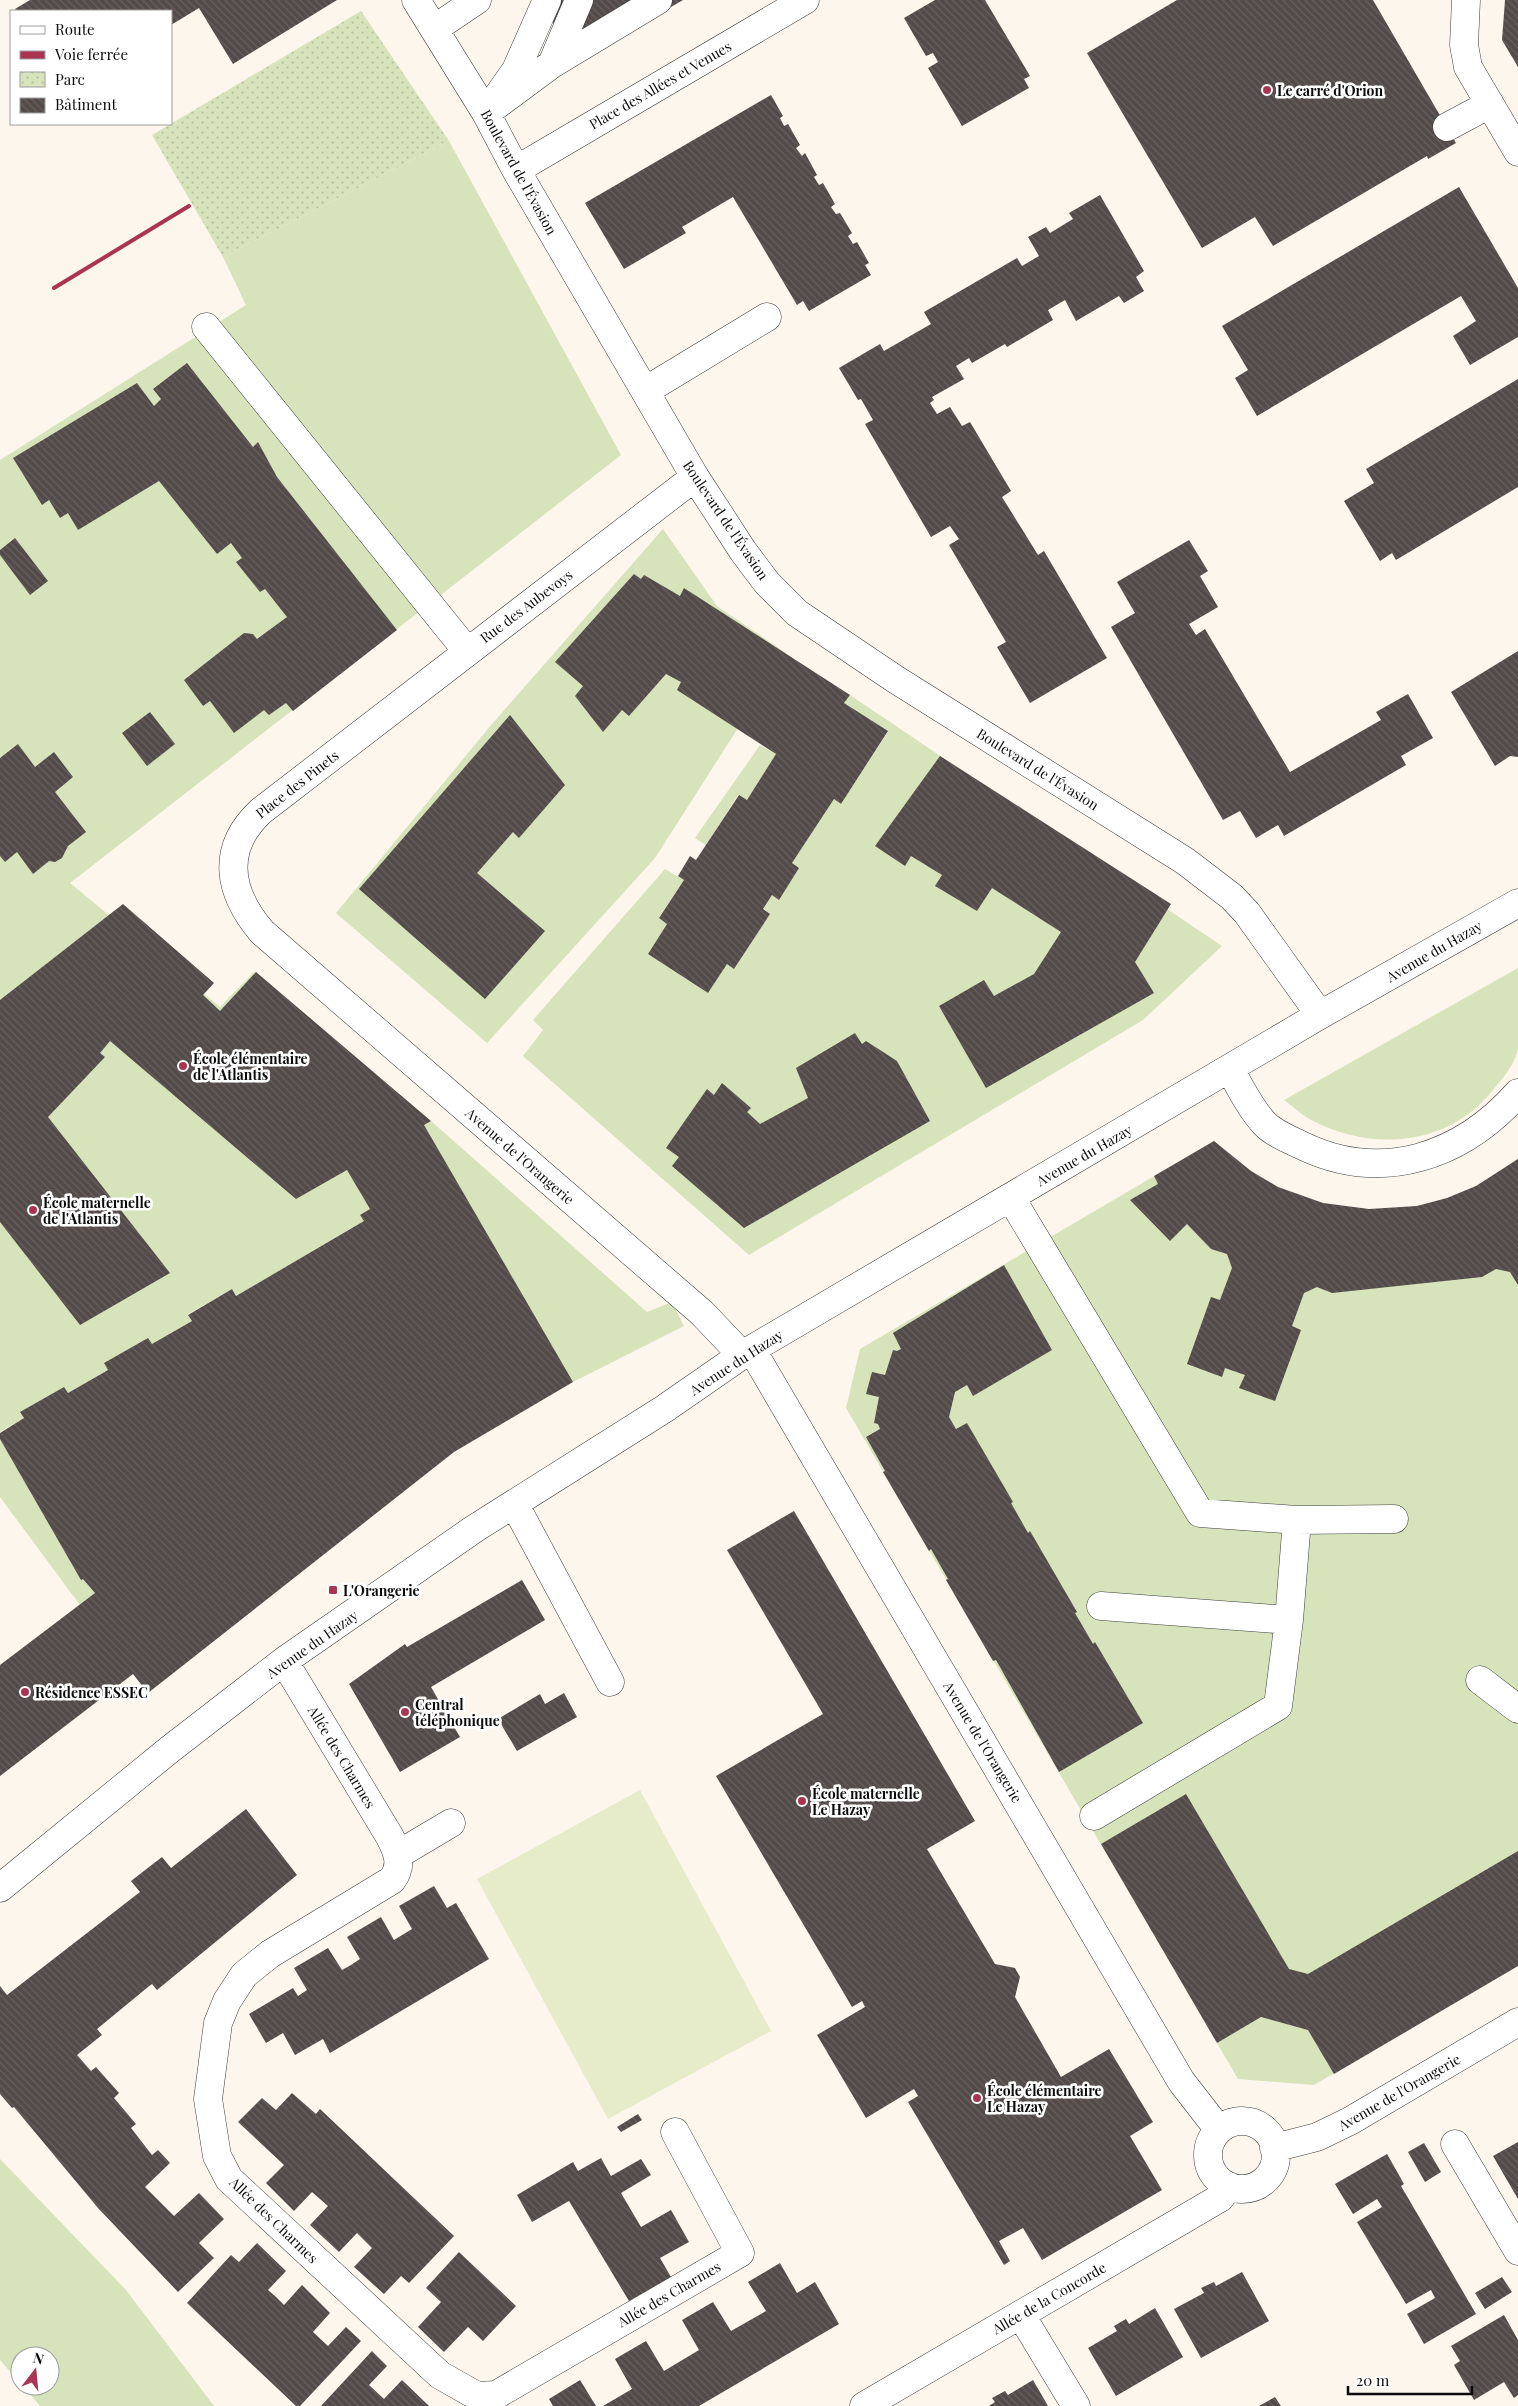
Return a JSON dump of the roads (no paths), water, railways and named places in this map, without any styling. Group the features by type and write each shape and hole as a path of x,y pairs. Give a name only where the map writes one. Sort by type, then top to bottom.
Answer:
{"street":[{"name":"Boulevard de l'Évasion","path":"416,0 486,113 516,170 696,477 743,551 785,602 895,679 1184,861 1216,884 1247,913 1320,1015"},
{"path":"434,29 477,0"},
{"path":"486,113 516,70 547,0"},
{"path":"552,64 578,0"},
{"path":"611,29 623,0"},
{"path":"486,113 552,64 658,0"},
{"name":"Place des Allées et Venues","path":"516,170 805,0"},
{"path":"1466,0 1464,45 1468,67 1518,152"},
{"path":"1447,127 1490,104"},
{"path":"645,391 767,317"},
{"path":"206,327 467,651"},
{"name":"Rue des Aubevoys","path":"357,737 696,477"},
{"name":"Place des Pinets","path":"295,961 262,932 243,905 236,889 233,866 235,852 241,833 255,816 357,737"},
{"name":"Avenue du Hazay","path":"0,1888 169,1750 284,1661 474,1529 515,1505 664,1409 747,1353 1320,1015 1518,904"},
{"name":"Avenue de l'Orangerie","path":"295,961 747,1353 1181,2081 1218,2130"},
{"path":"1230,1069 1253,1109 1266,1124 1287,1139 1322,1155 1355,1162 1387,1162 1419,1158 1450,1146 1478,1131 1518,1093"},
{"path":"1011,1198 1200,1513 1297,1520 1394,1519"},
{"path":"515,1505 610,1682"},
{"path":"1094,1816 1278,1706 1289,1620 1297,1520"},
{"path":"1101,1606 1289,1620"},
{"name":"Allée des Charmes","path":"284,1661 399,1854 399,1871 392,1880 270,1954 244,1975 227,2001 218,2023 208,2099 217,2156 230,2179 440,2375 478,2401 496,2395 740,2253 675,2132"},
{"path":"1480,1680 1518,1710"},
{"path":"399,1854 452,1823"},
{"name":"Avenue de l'Orangerie","path":"1274,2148 1318,2137 1350,2121 1518,2022"},
{"path":"1242,2121 1254,2123 1265,2130 1272,2140 1274,2148 1275,2164 1269,2176 1260,2184 1248,2189 1229,2186 1215,2176 1209,2165 1208,2152 1211,2140 1218,2130 1230,2123 1242,2121"},
{"path":"1454,2144 1518,2251"},
{"name":"Allée de la Concorde","path":"864,2406 1220,2198 1229,2186"},
{"path":"1021,2315 1076,2406"}],"railway":[{"path":"54,288 189,206"}],"place":[{"name":"Le carré d'Orion","path":"1267,90"},
{"name":"École élémentaire de l'Atlantis","path":"183,1066"},
{"name":"École maternelle de l'Atlantis","path":"33,1210"},
{"name":"L'Orangerie","path":"333,1590"},
{"name":"Résidence ESSEC","path":"25,1692"},
{"name":"Central téléphonique","path":"405,1712"},
{"name":"École maternelle Le Hazay","path":"802,1801"},
{"name":"École élémentaire Le Hazay","path":"977,2098"}]}
